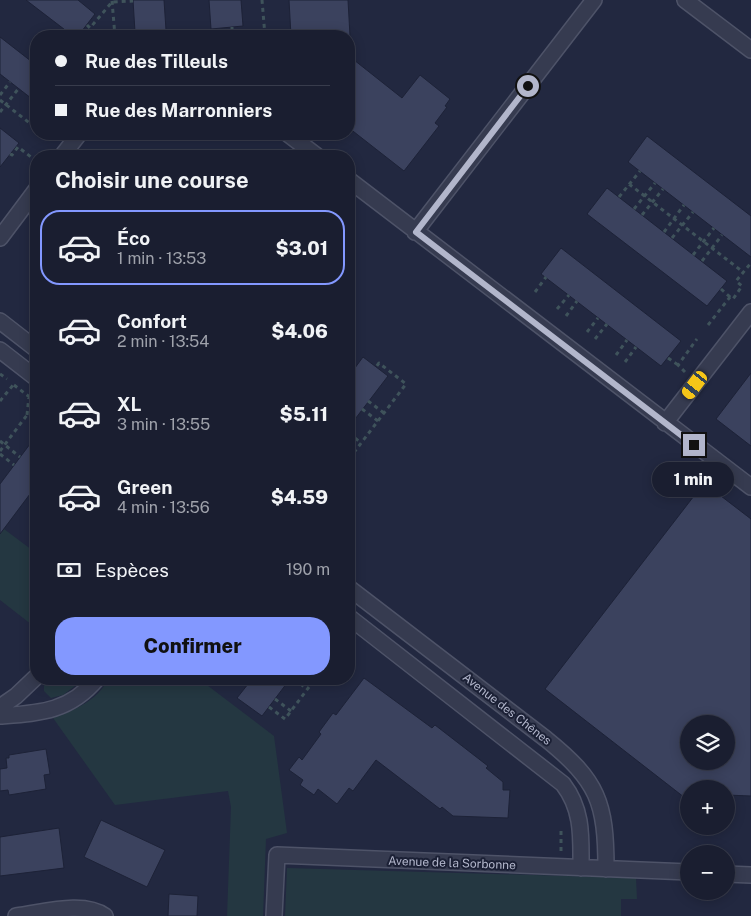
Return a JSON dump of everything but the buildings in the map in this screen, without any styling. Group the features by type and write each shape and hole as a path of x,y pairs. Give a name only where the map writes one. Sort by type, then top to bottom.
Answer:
{"street":[{"path":"416,232 594,0"},
{"path":"685,0 751,50"},
{"path":"67,150 74,140"},
{"path":"296,140 309,150"},
{"path":"355,185 751,487"},
{"path":"0,238 30,198"},
{"path":"665,423 751,312"},
{"path":"0,321 30,344"},
{"path":"0,350 30,373"},
{"name":"Avenue des Chênes","path":"355,593 546,739 580,769 595,790 603,813 606,828 606,869"},
{"name":"Avenue des Chênes","path":"355,622 563,784 573,800 579,818 581,868"},
{"path":"0,706 16,696 30,683"},
{"path":"0,716 57,709 74,699 90,685"},
{"name":"Avenue de la Sorbonne","path":"274,916 277,855 680,872"},
{"path":"735,874 751,875"},
{"path":"16,916 78,908 94,910 105,916"}],"path":[{"path":"262,0 264,30"},
{"path":"112,1 133,1"},
{"path":"87,26 90,28 112,1"},
{"path":"112,1 114,30"},
{"path":"0,95 10,82"},
{"path":"0,112 19,88"},
{"path":"0,100 30,123"},
{"path":"10,154 12,155 18,147 30,156"},
{"path":"619,197 640,171"},
{"path":"634,209 655,182"},
{"path":"629,184 743,272"},
{"path":"642,215 663,189"},
{"path":"664,232 684,205"},
{"path":"672,238 693,212"},
{"path":"693,254 714,228"},
{"path":"702,261 722,235"},
{"path":"720,289 733,299 742,286 736,281 751,263"},
{"path":"535,292 546,277"},
{"path":"557,309 568,295"},
{"path":"708,325 730,297"},
{"path":"566,316 577,301"},
{"path":"587,332 598,318"},
{"path":"595,339 606,324"},
{"path":"678,365 697,339"},
{"path":"616,355 628,340"},
{"path":"625,362 636,347"},
{"path":"668,358 685,371 680,377"},
{"path":"355,451 406,384 379,363 376,367"},
{"path":"0,374 29,396 27,415 0,452 14,465"},
{"path":"0,401 14,384"},
{"path":"368,401 384,413"},
{"path":"362,410 378,421"},
{"path":"355,438 361,443"},
{"path":"0,441 20,457"},
{"path":"302,685 308,689"},
{"path":"269,707 285,719 310,685"},
{"path":"275,699 291,711"},
{"path":"561,820 561,843"}],"shaded area":[{"path":"0,526 30,548 30,623 0,600"},
{"path":"76,685 63,695 51,698 44,691 44,686"},
{"path":"207,685 274,736 287,833 266,839 263,916 227,916 231,807 228,791 115,805 53,718 92,699 104,686"},
{"path":"287,868 636,878 637,899 621,899 621,916 285,916"}],"route":[{"path":"528,86 416,232 694,445"}]}
